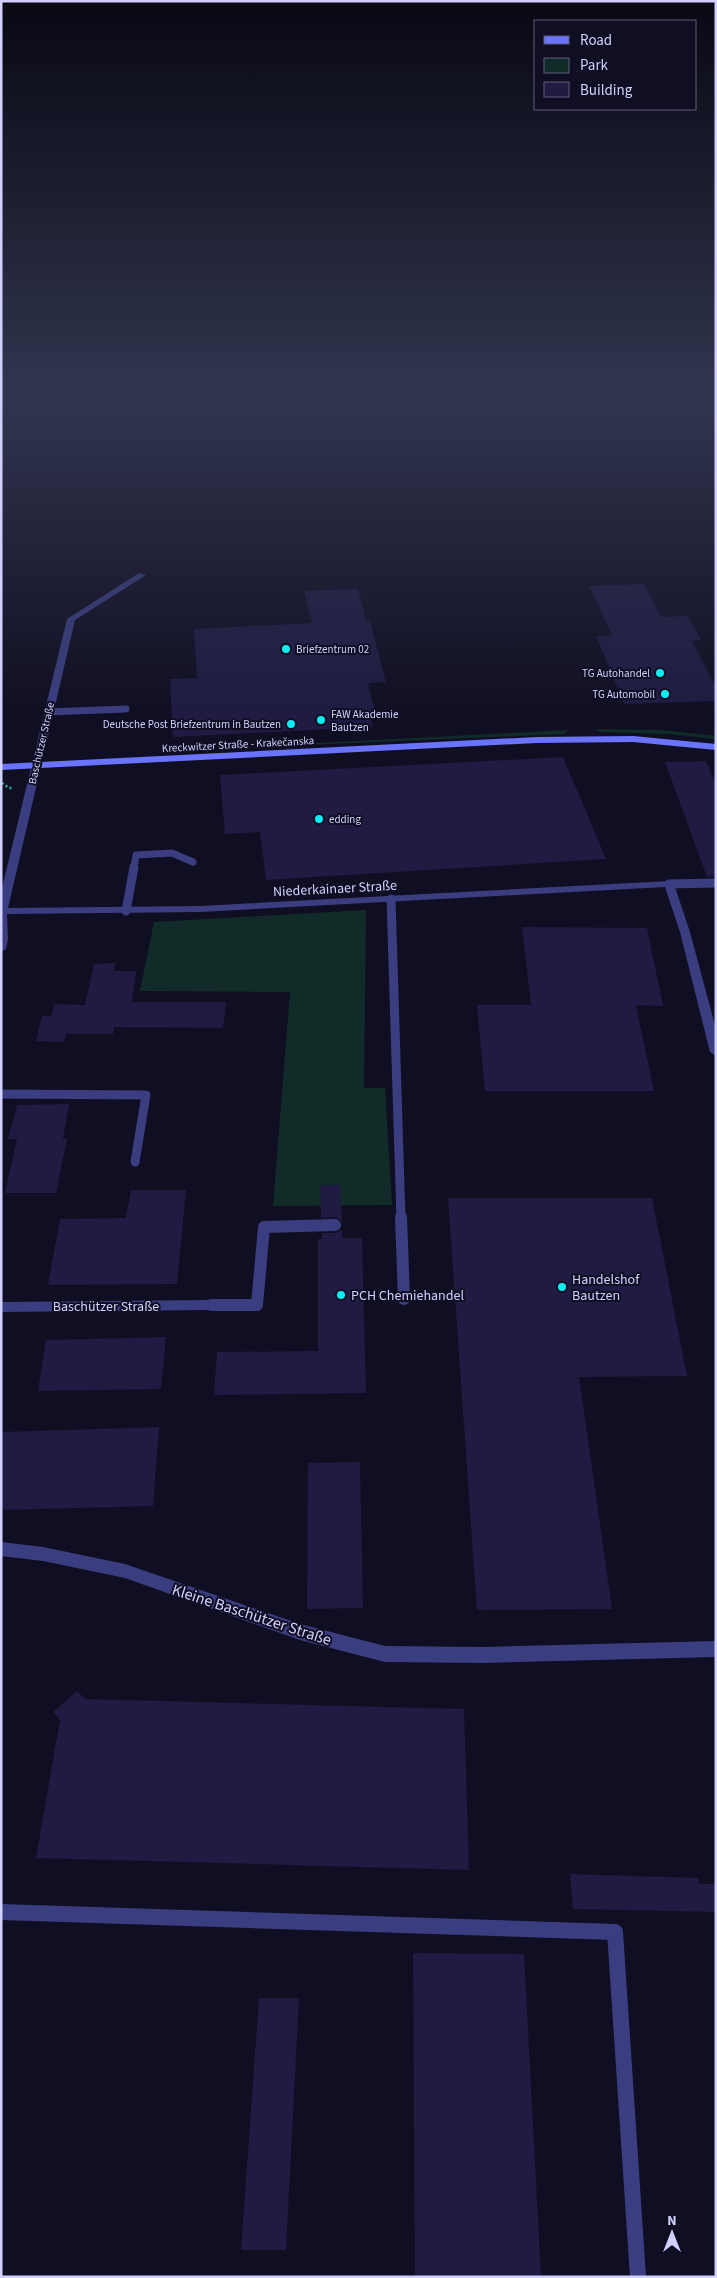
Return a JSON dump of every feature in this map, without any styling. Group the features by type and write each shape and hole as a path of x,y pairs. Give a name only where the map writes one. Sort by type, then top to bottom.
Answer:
{"street":[{"name":"Baschützer Straße","path":"1,949 3,939 2,911 71,619 142,575"},
{"name":"Kreckwitzer Straße - Krakečanska","path":"1,767 537,740 633,738 716,746"},
{"name":"Niederkainaer Straße","path":"2,911 126,911 669,884"},
{"path":"669,884 712,1019 716,1052"},
{"name":"Baschützer Straße","path":"1,1307 211,1305"},
{"name":"Kleine Baschützer Straße","path":"1,1550 42,1554 125,1571 300,1632 386,1654 482,1655 716,1649"}],"lane":[{"path":"48,712 126,709"},
{"path":"126,911 132,888 136,855 172,853 193,862"},
{"path":"669,884 716,883"},
{"path":"391,899 404,1299"},
{"path":"1,1094 146,1095 135,1162"},
{"path":"211,1305 257,1305 264,1226 335,1225"},
{"path":"1,1912 615,1932 638,2277"}],"green space":[{"path":"595,729 661,730 716,736 716,739 668,734 600,732"},
{"path":"569,730 564,734 258,747 261,746"},
{"path":"366,910 364,1088 385,1088 392,1205 273,1206 290,992 140,991 154,922"}],"building":[{"path":"644,584 661,617 688,616 701,640 692,641 716,687 716,701 624,704 596,636 612,635 589,586"},
{"path":"358,589 366,621 370,621 386,682 368,683 377,719 371,719 373,727 173,737 170,679 197,678 194,629 312,623 304,591"},
{"name":"edding","path":"563,757 606,859 266,880 260,832 225,834 220,775"},
{"path":"706,761 716,785 716,876 707,877 665,762"},
{"path":"522,927 647,928 663,1006 636,1005 654,1091 485,1091 477,1005 531,1005"},
{"path":"115,963 114,971 136,971 132,1002 226,1002 223,1028 114,1027 113,1034 66,1034 64,1042 36,1041 42,1016 51,1016 55,1004 85,1005 94,964"},
{"path":"69,1104 63,1139 67,1139 56,1193 5,1193 17,1139 8,1139 17,1105"},
{"path":"320,1185 340,1185 342,1221 335,1217 321,1218"},
{"path":"131,1190 186,1190 177,1284 48,1285 60,1219 126,1218"},
{"path":"448,1198 652,1198 687,1376 579,1377 612,1609 477,1610"},
{"name":"PCH Chemiehandel","path":"342,1229 342,1238 362,1238 366,1393 214,1395 217,1352 318,1351 318,1239 322,1239 322,1233 336,1233"},
{"path":"166,1337 161,1389 38,1391 46,1340"},
{"path":"159,1427 153,1506 1,1510 1,1432"},
{"path":"360,1462 363,1608 307,1609 308,1463"},
{"path":"77,1691 85,1699 464,1709 469,1870 36,1858 60,1720 53,1712"},
{"path":"570,1874 698,1878 699,1884 716,1884 716,1912 573,1909"},
{"path":"413,1953 524,1954 541,2277 415,2277"},
{"path":"259,1998 299,1998 286,2250 241,2250"}],"place":[{"name":"Briefzentrum 02","path":"286,649"},
{"name":"TG Autohandel","path":"660,673"},
{"name":"TG Automobil","path":"665,694"},
{"name":"FAW Akademie Bautzen","path":"321,720"},
{"name":"Deutsche Post Briefzentrum in Bautzen","path":"291,724"},
{"name":"edding","path":"319,819"},
{"name":"Handelshof Bautzen","path":"562,1287"},
{"name":"PCH Chemiehandel","path":"341,1295"}]}
